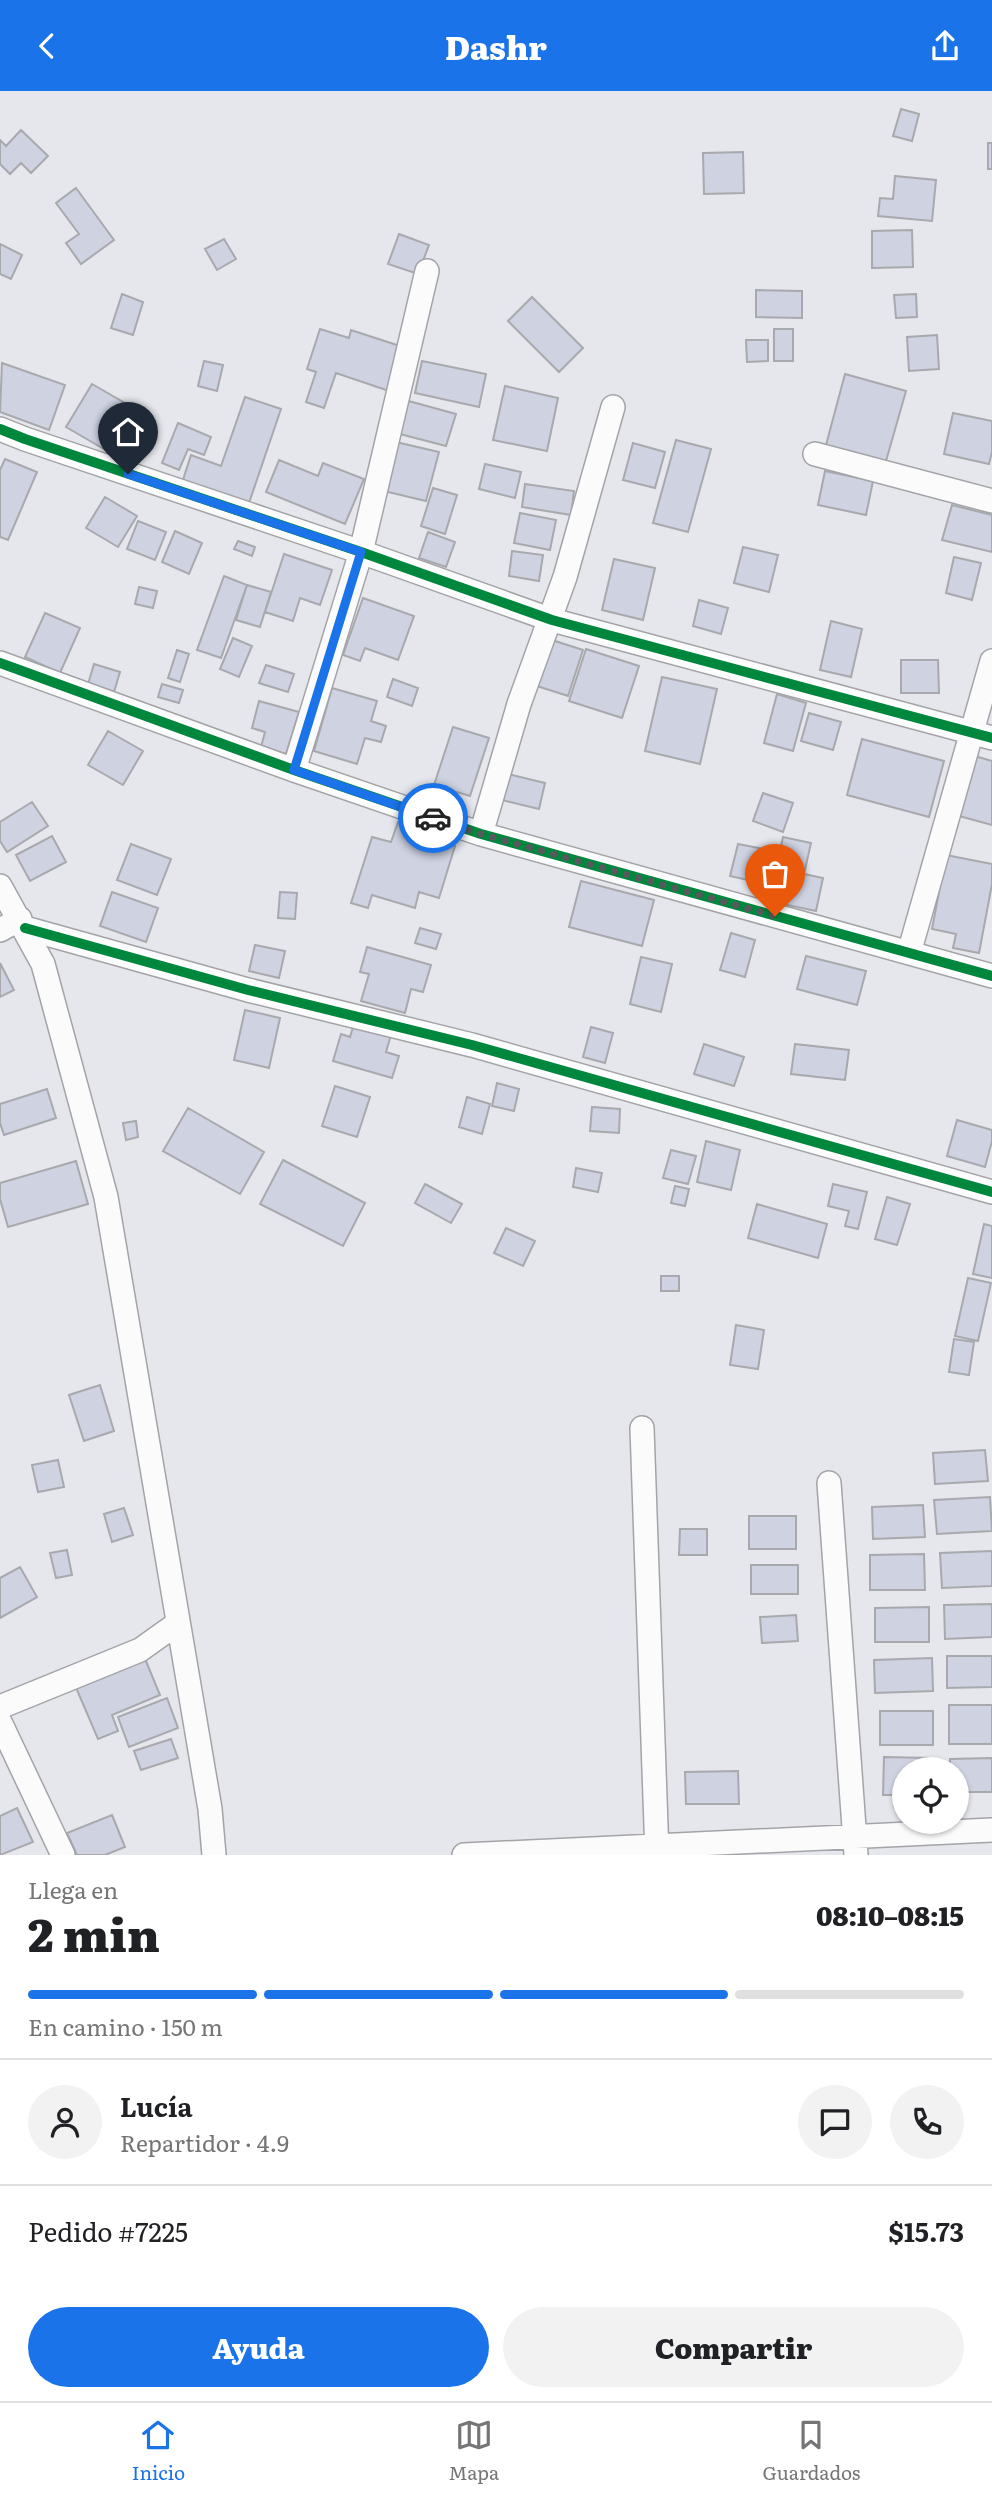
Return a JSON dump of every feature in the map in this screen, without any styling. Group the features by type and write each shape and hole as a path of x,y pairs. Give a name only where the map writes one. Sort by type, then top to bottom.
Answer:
{"street":[{"path":"294,770 361,552 427,271"},
{"path":"481,834 519,704 552,619 612,407"},
{"path":"0,429 552,619 982,736"},
{"path":"815,454 992,501"},
{"path":"909,954 982,736 992,661"},
{"path":"0,663 294,770 481,834 992,976"},
{"path":"0,885 15,926 43,964 106,1197 210,1809 214,1855"},
{"path":"15,926 248,990 485,1049 992,1192"},
{"path":"642,1428 656,1850"},
{"path":"829,1483 855,1846"},
{"path":"0,1707 140,1650 178,1623"},
{"path":"0,1723 63,1855"},
{"path":"464,1855 855,1846 992,1830"}],"building":[{"path":"901,109 919,114 912,141 893,136"},
{"path":"21,130 48,156 31,173 21,163 10,174 0,164 0,140 6,146"},
{"path":"988,143 992,143 992,169 988,169"},
{"path":"743,152 744,193 704,194 703,153"},
{"path":"895,176 936,180 932,221 878,216 880,198 893,199"},
{"path":"76,188 114,240 81,264 66,243 79,234 56,203"},
{"path":"912,230 913,267 872,268 872,231"},
{"path":"399,234 429,245 418,274 388,264"},
{"path":"224,239 236,259 217,270 205,249"},
{"path":"0,244 22,255 11,279 0,274"},
{"path":"756,290 802,291 802,318 756,317"},
{"path":"122,294 143,302 133,335 111,328"},
{"path":"916,294 917,317 896,318 894,295"},
{"path":"532,297 583,348 559,372 508,321"},
{"path":"320,329 349,338 351,330 403,347 389,391 336,373 324,408 306,402 316,372 307,369"},
{"path":"774,329 793,329 793,361 774,361"},
{"path":"937,335 939,369 909,371 907,337"},
{"path":"746,340 768,340 768,361 747,362"},
{"path":"204,361 223,365 217,391 198,386"},
{"path":"422,361 486,374 479,407 415,393"},
{"path":"2,363 65,385 49,430 0,412"},
{"path":"845,374 906,391 886,461 826,445"},
{"path":"92,384 146,415 121,459 66,427"},
{"path":"505,386 558,398 547,451 493,440"},
{"path":"245,397 281,409 249,503 183,480 191,455 221,466"},
{"path":"405,400 456,414 446,446 396,433"},
{"path":"953,413 992,421 992,452 989,464 944,454"},
{"path":"178,423 211,437 204,455 188,449 179,470 162,463"},
{"path":"676,440 711,449 688,532 653,523"},
{"path":"396,442 439,452 426,501 384,491"},
{"path":"633,443 665,452 655,488 623,480"},
{"path":"5,459 37,472 8,540 0,537 0,470"},
{"path":"279,460 318,476 323,463 364,479 345,524 266,492"},
{"path":"485,464 521,472 515,498 479,489"},
{"path":"825,471 873,481 866,515 818,505"},
{"path":"525,484 574,491 571,515 522,507"},
{"path":"433,488 457,495 445,534 421,526"},
{"path":"105,497 137,516 118,547 86,528"},
{"path":"952,505 992,515 992,552 942,540"},
{"path":"520,513 556,520 550,550 514,543"},
{"path":"138,521 166,532 155,560 127,549"},
{"path":"175,531 202,543 189,574 162,562"},
{"path":"428,532 455,542 446,567 419,558"},
{"path":"238,541 255,547 252,556 234,549"},
{"path":"743,547 778,555 769,592 734,583"},
{"path":"512,551 543,555 539,581 509,576"},
{"path":"284,554 332,570 320,605 300,598 293,621 265,612"},
{"path":"954,557 981,563 972,600 946,593"},
{"path":"614,559 655,568 643,620 602,610"},
{"path":"224,576 247,585 221,658 197,650"},
{"path":"247,585 271,592 260,627 236,620"},
{"path":"139,587 157,591 153,608 135,604"},
{"path":"363,598 414,616 398,660 365,648 360,661 343,655"},
{"path":"699,600 728,608 721,634 693,626"},
{"path":"45,613 80,628 60,673 25,657"},
{"path":"831,621 862,629 851,677 820,670"},
{"path":"233,638 252,646 239,677 220,669"},
{"path":"552,640 583,650 568,696 537,686"},
{"path":"586,649 639,666 622,718 569,701"},
{"path":"177,650 189,654 180,682 168,678"},
{"path":"901,660 938,660 939,693 901,693"},
{"path":"94,664 120,672 114,692 88,684"},
{"path":"266,665 294,674 288,692 259,683"},
{"path":"662,677 717,689 700,764 645,751"},
{"path":"393,679 418,688 412,706 387,697"},
{"path":"162,684 183,690 179,703 158,697"},
{"path":"332,688 377,701 371,721 386,726 381,742 365,738 357,764 314,751"},
{"path":"777,694 806,703 793,751 764,743"},
{"path":"259,701 299,712 286,754 261,747 265,732 252,728"},
{"path":"809,713 841,722 833,750 801,741"},
{"path":"453,727 489,738 470,796 434,785"},
{"path":"108,731 143,751 123,785 88,765"},
{"path":"862,739 944,761 929,817 847,795"},
{"path":"975,756 992,761 992,825 959,816"},
{"path":"504,773 545,783 539,809 498,799"},
{"path":"763,793 793,803 783,832 753,821"},
{"path":"32,802 48,826 7,852 0,841 0,822"},
{"path":"398,822 417,828 416,834 455,846 439,898 419,892 415,908 372,895 368,908 351,903 372,837 391,842"},
{"path":"52,836 66,862 30,881 16,855"},
{"path":"783,837 811,843 804,874 823,878 816,911 769,901"},
{"path":"131,844 171,859 157,895 117,880"},
{"path":"738,844 764,849 757,882 730,876"},
{"path":"946,855 992,864 992,884 979,953 953,948 956,934 932,929"},
{"path":"581,881 654,900 642,946 569,927"},
{"path":"112,892 158,908 146,942 100,926"},
{"path":"280,892 297,893 295,919 278,918"},
{"path":"420,928 441,934 436,949 415,943"},
{"path":"731,933 755,940 745,977 720,970"},
{"path":"255,945 285,951 279,978 249,971"},
{"path":"367,947 431,965 423,992 411,989 405,1013 361,1001 369,974 360,972"},
{"path":"806,956 866,971 857,1005 797,989"},
{"path":"641,957 672,964 661,1012 630,1004"},
{"path":"0,963 14,990 0,997"},
{"path":"245,1010 280,1018 269,1068 234,1060"},
{"path":"354,1024 391,1035 386,1052 399,1056 392,1078 333,1061 341,1034 350,1037"},
{"path":"591,1027 613,1033 605,1063 583,1057"},
{"path":"704,1044 744,1057 734,1086 694,1074"},
{"path":"795,1044 849,1050 845,1080 791,1074"},
{"path":"497,1083 519,1089 514,1111 492,1106"},
{"path":"335,1086 370,1097 357,1137 322,1126"},
{"path":"47,1089 56,1118 4,1135 0,1123 0,1104"},
{"path":"467,1097 490,1104 482,1134 459,1127"},
{"path":"592,1107 620,1109 619,1133 590,1131"},
{"path":"188,1108 264,1152 240,1194 163,1151"},
{"path":"957,1120 992,1130 985,1167 947,1156"},
{"path":"136,1121 138,1137 126,1140 123,1123"},
{"path":"706,1141 740,1150 731,1190 697,1182"},
{"path":"671,1150 696,1156 688,1184 663,1178"},
{"path":"283,1160 365,1203 343,1246 260,1204"},
{"path":"76,1161 88,1204 8,1227 0,1199 0,1183"},
{"path":"576,1168 602,1173 598,1192 573,1187"},
{"path":"425,1184 462,1204 451,1223 415,1203"},
{"path":"833,1184 867,1192 858,1229 845,1226 849,1211 828,1206"},
{"path":"675,1186 689,1189 685,1206 671,1203"},
{"path":"887,1197 910,1204 897,1245 875,1239"},
{"path":"757,1204 827,1224 818,1258 748,1238"},
{"path":"984,1224 992,1226 992,1278 973,1274"},
{"path":"506,1228 535,1241 523,1266 494,1253"},
{"path":"661,1276 679,1276 679,1291 661,1291"},
{"path":"968,1278 991,1283 978,1341 955,1336"},
{"path":"736,1325 764,1330 758,1369 730,1365"},
{"path":"954,1339 974,1342 969,1375 949,1372"},
{"path":"100,1385 114,1431 84,1441 69,1395"},
{"path":"985,1450 988,1481 935,1484 933,1453"},
{"path":"58,1460 64,1487 38,1492 32,1465"},
{"path":"990,1497 992,1531 937,1534 934,1500"},
{"path":"923,1505 925,1537 873,1539 872,1507"},
{"path":"124,1508 133,1535 112,1542 104,1514"},
{"path":"749,1516 796,1516 796,1549 749,1549"},
{"path":"680,1529 707,1529 707,1555 679,1555"},
{"path":"67,1550 72,1575 56,1578 50,1553"},
{"path":"992,1551 992,1586 942,1588 940,1553"},
{"path":"924,1554 925,1590 870,1590 870,1555"},
{"path":"751,1565 798,1565 798,1594 751,1594"},
{"path":"20,1567 37,1597 0,1618 0,1578"},
{"path":"992,1604 992,1637 945,1639 944,1605"},
{"path":"929,1607 929,1642 875,1642 875,1608"},
{"path":"796,1615 798,1641 762,1643 760,1617"},
{"path":"143,1654 160,1695 112,1715 118,1731 98,1739 74,1683"},
{"path":"947,1656 992,1656 992,1687 947,1688"},
{"path":"932,1658 933,1691 875,1693 874,1660"},
{"path":"167,1698 178,1728 129,1747 118,1717"},
{"path":"949,1705 992,1705 992,1744 949,1744"},
{"path":"880,1711 933,1711 933,1745 880,1745"},
{"path":"171,1739 178,1758 141,1770 134,1751"},
{"path":"884,1757 892,1757 892,1795 883,1795"},
{"path":"992,1758 992,1792 969,1792 969,1759"},
{"path":"738,1771 739,1804 686,1804 685,1772"},
{"path":"17,1808 33,1842 0,1855 0,1816"},
{"path":"112,1815 125,1847 105,1855 77,1855 67,1833"}],"cycle path":[{"path":"0,429 552,620 992,738"},
{"path":"0,663 294,770 481,834 992,976"},
{"path":"25,928 248,990 472,1045 992,1192"}],"way so far":[{"path":"433,818 481,834 775,916"}],"route":[{"path":"128,474 361,552 294,770 433,818"}]}
